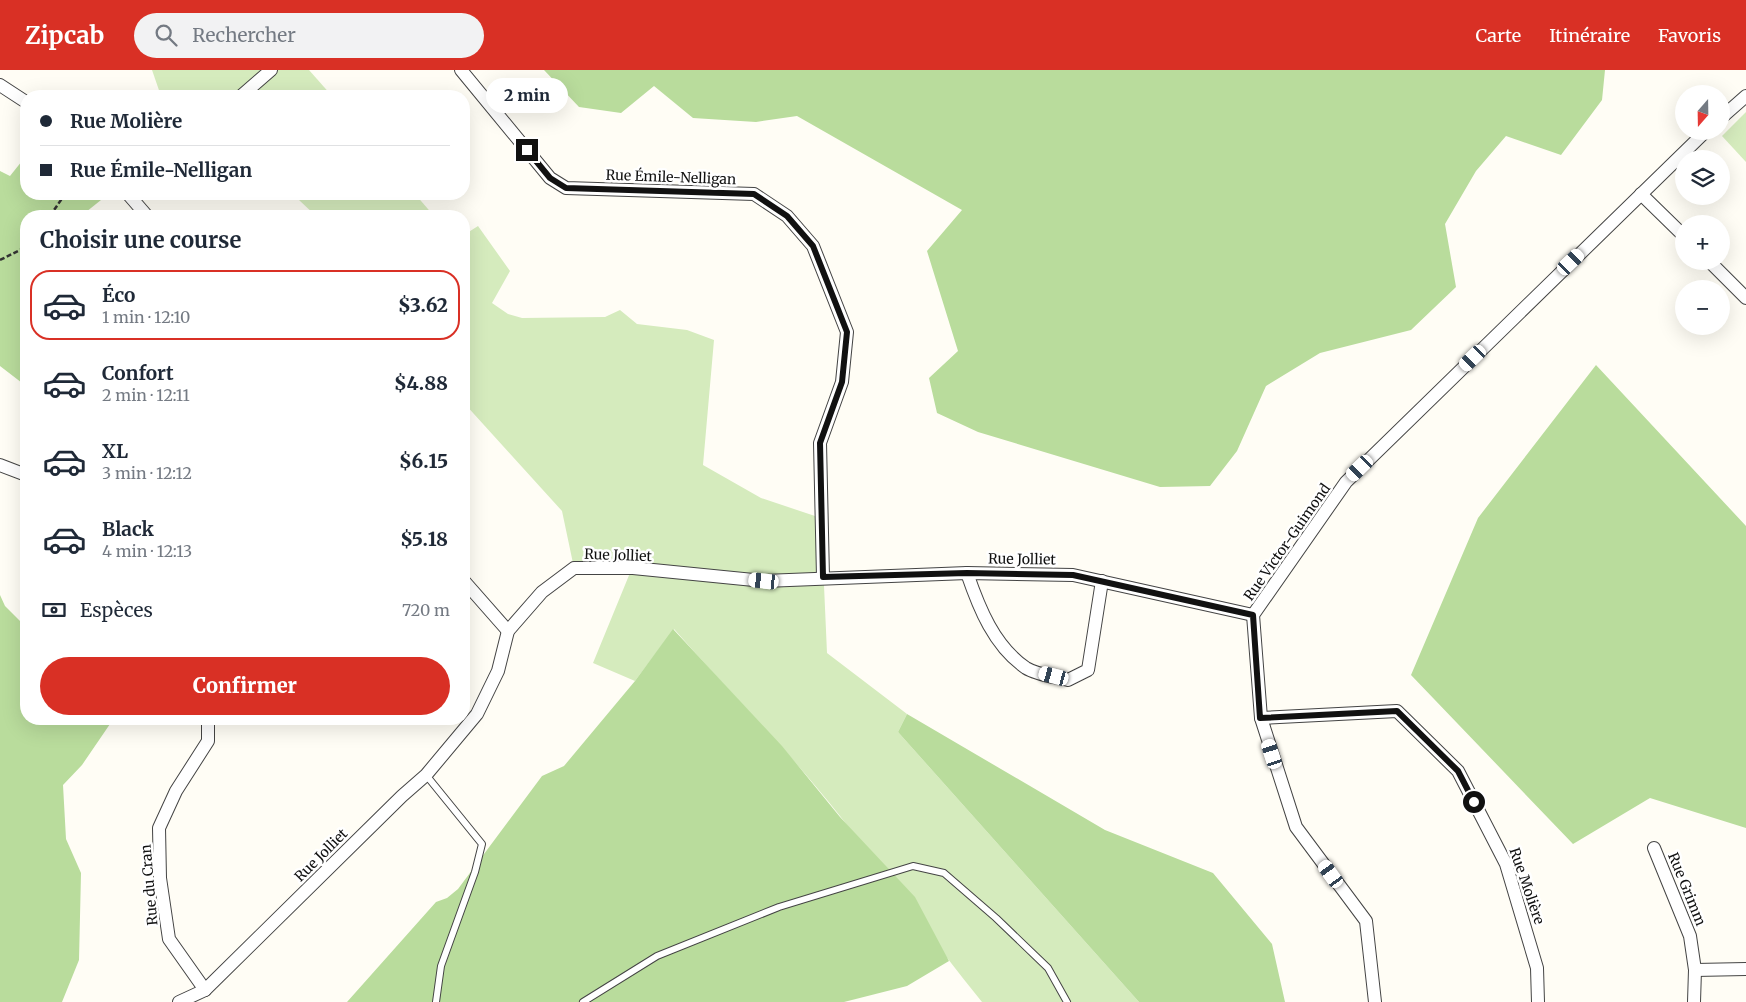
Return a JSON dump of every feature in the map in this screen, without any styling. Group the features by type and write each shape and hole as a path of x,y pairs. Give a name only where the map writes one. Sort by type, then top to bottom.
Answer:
{"street":[{"path":"248,90 271,70"},
{"name":"Rue Émile-Nelligan","path":"461,70 550,178 566,188 754,194 787,216 813,246 847,332 842,382 820,443 823,577"},
{"path":"0,85 20,98"},
{"path":"1730,110 1746,96"},
{"name":"Rue Victor-Guimond","path":"1375,1002 1366,921 1296,827 1260,718 1253,615 1346,482 1697,140"},
{"path":"1641,194 1675,227"},
{"path":"134,200 142,210"},
{"path":"1718,270 1746,298"},
{"path":"0,465 20,473"},
{"name":"Rue Jolliet","path":"470,722 477,714 498,671 508,632 542,592 574,568 632,568 764,581 823,577 967,573 1073,575 1253,615"},
{"path":"967,573 981,614 999,641 1027,669 1068,680 1088,670 1102,581"},
{"path":"470,588 508,632"},
{"name":"Rue Molière","path":"1260,718 1397,711 1458,771 1506,864 1537,968 1538,1002"},
{"name":"Rue du Cran","path":"205,990 169,939 160,878 159,828 176,790 208,742 208,725"},
{"name":"Rue Jolliet","path":"179,1002 205,990 402,796 426,775 468,725"},
{"name":"Rue Grimm","path":"1654,848 1690,936 1695,970 1694,1002"},
{"path":"1695,970 1746,969"}],"lane":[{"path":"426,775 482,844 475,872 441,966 436,1002"},
{"path":"583,1002 657,956 779,907 913,866 944,873 996,918 1048,968 1067,1002"}],"path":[{"path":"0,260 20,249"}],"green space":[{"path":"152,70 309,70 327,90 159,90"},
{"path":"544,70 1605,70 1602,100 1561,155 1506,136 1476,171 1445,224 1456,287 1411,330 1320,353 1266,386 1237,451 1210,486 1160,487 978,432 937,413 929,378 958,351 927,251 962,210 797,116 756,122 693,118 654,86 621,113 579,107"},
{"path":"1746,112 1746,162 1726,140 1730,140 1730,128"},
{"path":"20,164 20,200 101,200 88,210 20,210 20,381 0,366 0,171 10,176"},
{"path":"299,200 420,200 429,210 310,210"},
{"path":"478,226 510,271 492,303 508,314 522,318 605,317 620,310 637,324 687,330 714,340 703,465 761,498 821,518 827,653 907,714 898,732 1139,1002 982,1002 820,792 674,629 635,681 593,663 632,568 574,568 562,511 470,410 470,231"},
{"path":"1596,365 1746,526 1746,828 1650,798 1573,844 1411,675 1478,518"},
{"path":"0,595 5,606 20,621 20,725 109,725 82,765 63,785 66,839 81,873 79,960 62,1002 0,1002"},
{"path":"673,629 782,746 840,817 915,897 949,961 907,986 844,1002 347,1002 436,902 447,898 458,889 542,776 564,766 635,681"},
{"path":"907,714 1105,830 1213,873 1272,944 1285,1002 1139,1002 898,732"}],"route":[{"path":"527,150 550,178 566,188 754,194 787,216 813,246 847,332 842,382 820,443 823,577 967,573 1073,575 1253,615 1260,718 1397,711 1458,771 1474,802"}]}
